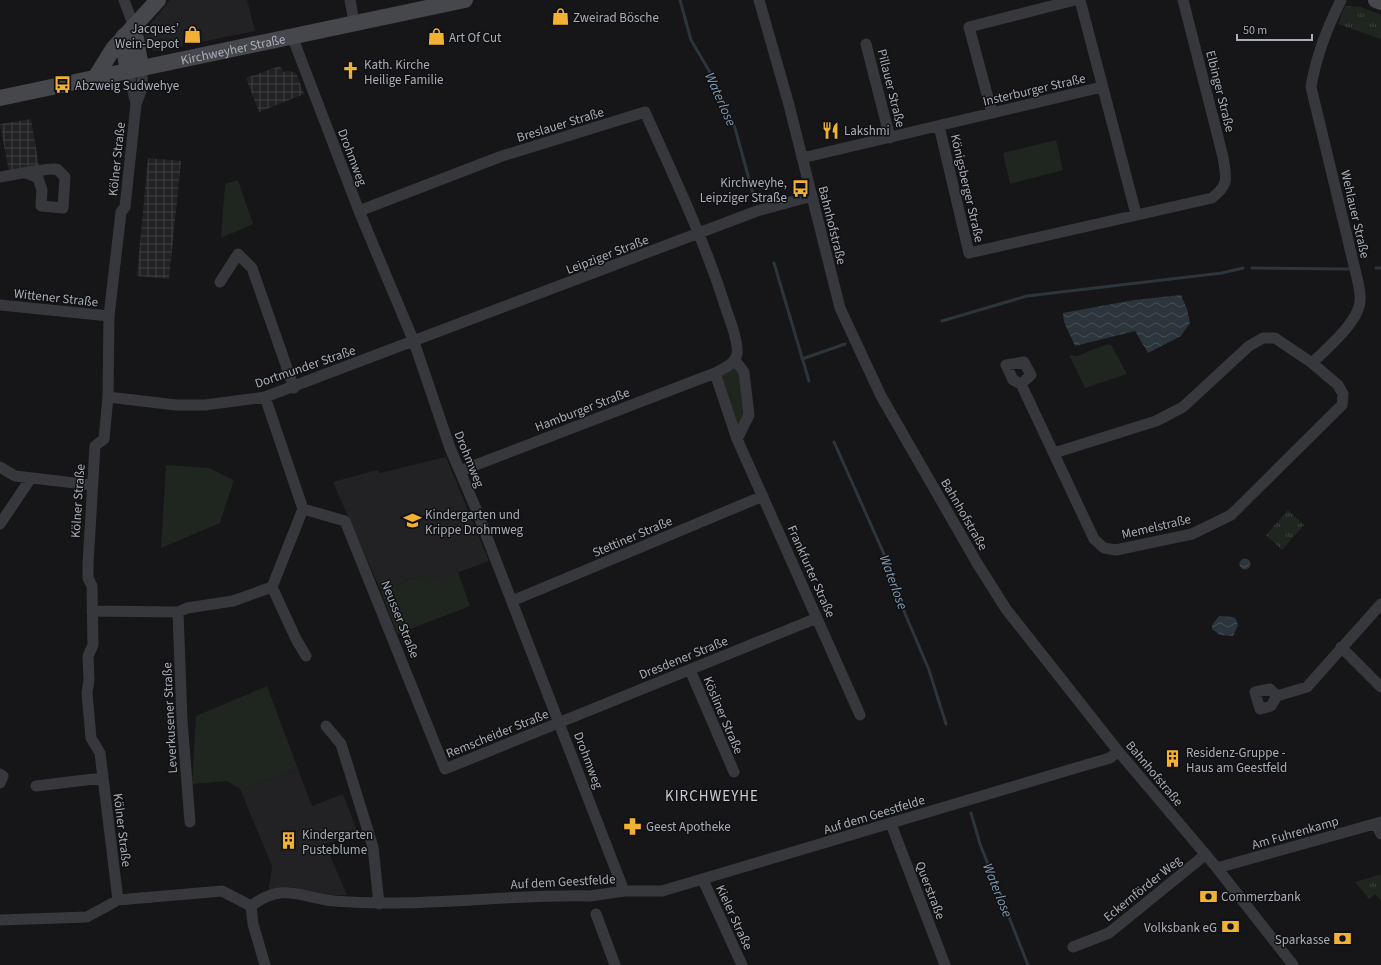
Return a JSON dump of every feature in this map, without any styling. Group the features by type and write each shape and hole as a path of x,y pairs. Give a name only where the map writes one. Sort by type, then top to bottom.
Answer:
{"main road":[{"path":"95,78 129,32 158,0"},
{"name":"Kirchweyher Straße","path":"0,98 354,22 466,0"},
{"path":"1376,0 1381,2"},
{"path":"129,32 134,69"}],"street":[{"path":"124,0 129,32"},
{"path":"350,0 354,22"},
{"name":"Bahnhofstraße","path":"759,0 789,105 840,308 881,396 977,563 1006,609 1118,751 1216,868 1293,965"},
{"path":"992,113 969,27 1075,0"},
{"path":"1080,0 1102,87"},
{"name":"Elbinger Straße","path":"1183,0 1223,157 1226,179 1223,190"},
{"name":"Wehlauer Straße","path":"1312,363 1336,340 1356,315 1360,301 1358,282 1311,87 1314,69 1327,29 1341,0"},
{"name":"Drohmweg","path":"292,36 359,211 414,342 450,448 560,723 624,891"},
{"name":"Pillauer Straße","path":"866,44 890,138"},
{"name":"Kölner Straße","path":"118,900 100,754 91,738 87,693 89,680 88,656 94,645 92,586 88,578 95,446 104,439 108,397 109,316 121,212 125,207 136,104 143,86 134,69"},
{"name":"Insterburger Straße","path":"939,126 1102,87 1136,214"},
{"name":"Breslauer Straße","path":"359,211 502,156 645,112 700,233"},
{"name":"Königsberger Straße","path":"802,158 939,126 969,253 1212,198 1223,190"},
{"path":"0,177 26,173"},
{"name":"Leipziger Straße","path":"414,342 757,211 812,196"},
{"path":"700,233 737,346 735,360 726,368 715,373"},
{"path":"220,282 238,254 252,268 294,388"},
{"name":"Wittener Straße","path":"0,305 109,316"},
{"path":"1054,453 1156,421 1183,407 1257,340 1263,338 1275,338 1312,363"},
{"name":"Dortmunder Straße","path":"108,397 168,405 205,405 265,397 294,388 414,342"},
{"path":"735,360 744,372 748,415 737,439"},
{"name":"Memelstraße","path":"1021,384 1094,539 1104,548 1116,550 1192,534 1231,516 1342,406 1343,394 1338,385 1312,363"},
{"name":"Hamburger Straße","path":"460,471 715,373"},
{"name":"Frankfurter Straße","path":"715,373 737,439 860,715"},
{"path":"265,397 303,509 272,587 296,639 306,656"},
{"path":"0,467 15,476 92,486"},
{"path":"0,524 31,478"},
{"name":"Stettiner Straße","path":"512,601 763,496"},
{"name":"Neusser Straße","path":"303,509 345,521 445,769"},
{"path":"92,611 178,612 187,608 233,601 272,587"},
{"path":"1277,696 1307,687 1341,647 1381,604"},
{"name":"Leverkusener Straße","path":"178,612 182,720 190,822"},
{"name":"Dresdener Straße","path":"560,723 817,618"},
{"path":"1341,647 1381,687"},
{"name":"Kösliner Straße","path":"690,670 734,772"},
{"name":"Remscheider Straße","path":"445,769 560,723"},
{"path":"326,726 342,744 371,840 379,904"},
{"name":"Auf dem Geestfelde","path":"251,906 264,896 289,892 332,900 379,904 590,896 624,891 662,891 1110,758 1118,751"},
{"path":"0,774 4,776 0,783"},
{"path":"36,786 102,778"},
{"name":"Querstraße","path":"891,824 945,965"},
{"name":"Am Fuhrenkamp","path":"1216,868 1379,827"},
{"name":"Eckernförder Weg","path":"1073,948 1109,933 1205,855"},
{"name":"Kieler Straße","path":"703,880 742,965"},
{"path":"0,920 87,917 118,900 222,891 251,906 253,924 265,965"},
{"path":"596,914 615,965"}],"shaded area":[{"path":"170,0 247,0 255,31 157,51 147,48 144,39 148,27"},
{"path":"280,66 283,72 289,71 296,73 304,94 259,112 246,78"},
{"path":"31,119 39,166 9,172 0,124"},
{"path":"148,158 181,161 169,279 137,276"},
{"name":"Kindergarten und Krippe Drohmweg","path":"446,457 489,561 429,583 426,574 381,591 333,482 377,470 380,473"},
{"path":"298,769 312,806 343,794 358,833 325,844 347,895 332,895 290,887 268,893 272,866 240,789"}],"green space":[{"path":"1345,6 1361,7 1381,15 1381,39 1338,24"},
{"path":"1056,140 1063,170 1010,184 1003,153"},
{"path":"238,180 253,224 221,238 225,184"},
{"path":"1108,344 1112,346 1127,374 1085,388 1069,355 1077,356"},
{"path":"735,365 742,373 745,415 736,432 718,376"},
{"path":"166,465 209,468 234,480 220,523 161,548"},
{"path":"1288,510 1304,525 1282,550 1266,535"},
{"path":"458,572 470,606 397,634 381,591 426,574 429,582"},
{"path":"267,686 298,769 240,789 227,781 192,784 196,716"},
{"path":"1381,874 1381,901 1375,894 1369,899 1355,882"}],"water":[{"path":"1181,295 1187,309 1190,323 1181,336 1148,353 1135,331 1075,346 1064,322 1063,313 1134,300"},
{"path":"1245,558 1249,560 1251,564 1249,568 1245,570 1241,568 1239,564 1241,560"},
{"path":"1219,616 1233,617 1236,619 1238,625 1233,636 1220,635 1212,629 1212,625"}],"waterway":[{"name":"Waterlose","path":"680,0 691,40 714,79 735,128 755,201"},
{"path":"774,263 809,381"},
{"path":"942,321 1027,296 1222,273 1243,268"},
{"path":"1252,268 1349,269"},
{"path":"1376,268 1381,268"},
{"path":"802,359 845,344"},
{"name":"Waterlose","path":"834,442 888,563 898,597 929,670 946,724"},
{"name":"Waterlose","path":"971,813 980,844 1028,965"}],"place":[{"name":"Zweirad Bösche","path":"560,17"},
{"name":"Jacques’ Wein-Depot","path":"192,35"},
{"name":"Art Of Cut","path":"436,37"},
{"name":"Kath. Kirche Heilige Familie","path":"351,71"},
{"name":"Abzweig Sudwehye","path":"62,85"},
{"name":"Lakshmi","path":"831,130"},
{"name":"Kirchweyhe, Leipziger Straße","path":"800,189"},
{"name":"Kindergarten und Krippe Drohmweg","path":"412,521"},
{"name":"Residenz-Gruppe - Haus am Geestfeld","path":"1173,759"},
{"name":"Geest Apotheke","path":"633,826"},
{"name":"Kindergarten Pusteblume","path":"289,841"},
{"name":"Commerzbank","path":"1208,896"},
{"name":"Volksbank eG","path":"1230,927"},
{"name":"Sparkasse","path":"1343,939"}],"district":[{"name":"KIRCHWEYHE","path":"712,796"}]}
